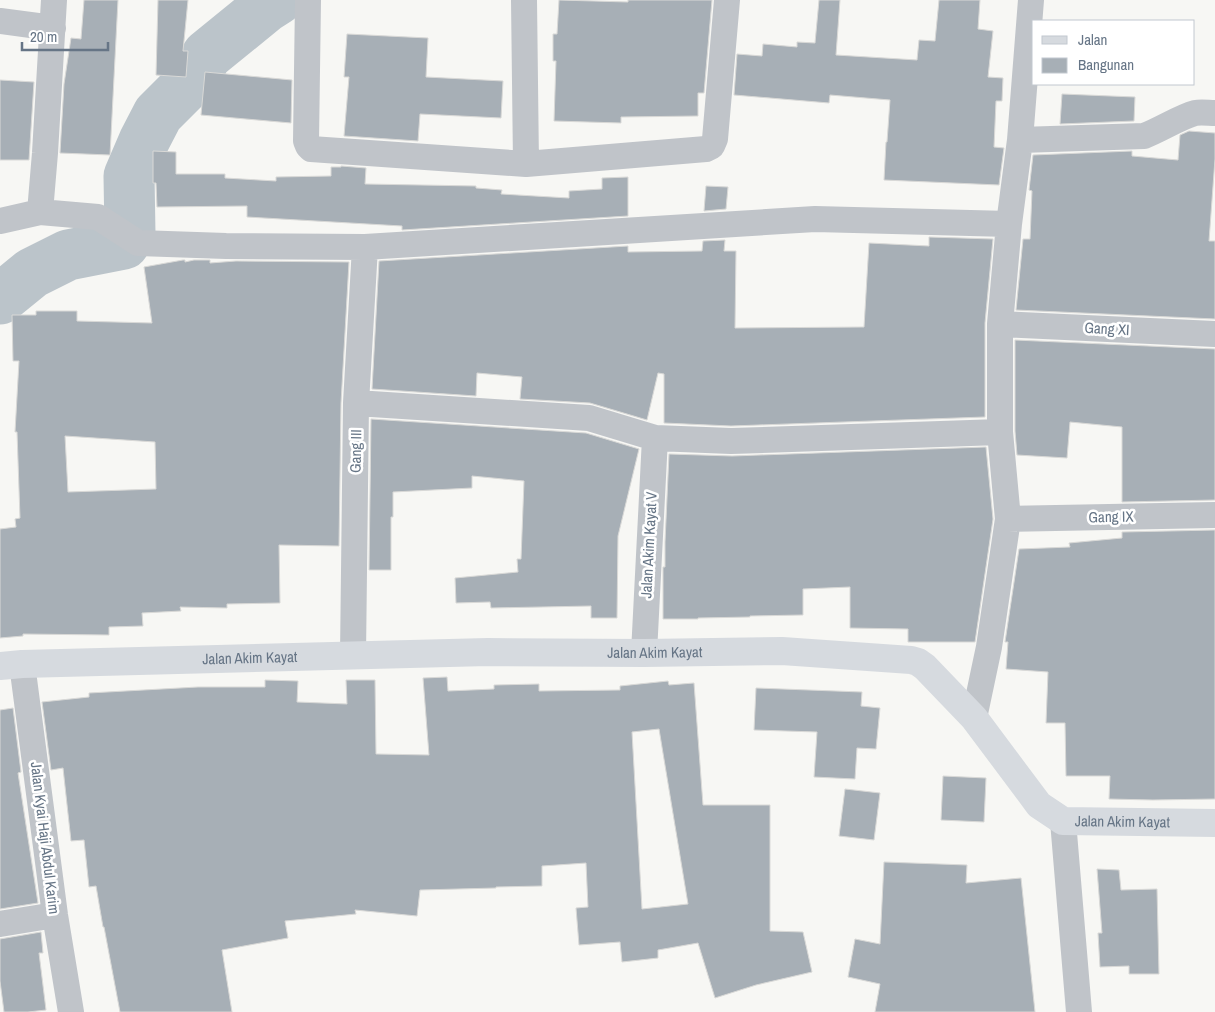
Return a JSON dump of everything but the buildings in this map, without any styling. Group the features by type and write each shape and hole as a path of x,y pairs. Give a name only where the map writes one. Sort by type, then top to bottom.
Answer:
{"main road":[{"name":"Jalan Akim Kayat","path":"11,665 488,652 644,653 782,651 911,660 925,667 974,718 1039,805 1063,821 1215,823"}],"street":[{"path":"40,212 54,0"},
{"path":"524,0 526,164"},
{"path":"308,3 306,141 311,149 526,164 706,149 712,146 716,140 726,0"},
{"path":"974,718 989,647 1008,519 1000,432 1000,324 1009,224 1020,140 1031,0"},
{"path":"0,21 52,28"},
{"path":"1020,140 1144,136 1196,113 1215,113"},
{"path":"0,221 40,212 98,217 138,242 226,246 364,247 815,219 1009,224"},
{"name":"Gang III","path":"353,656 356,403 364,247"},
{"name":"Gang XI","path":"1000,324 1215,334"},
{"path":"356,403 589,418 655,438 731,441 1000,432"},
{"name":"Jalan Akim Kayat V","path":"644,653 655,438"},
{"name":"Gang IX","path":"1008,519 1215,515"},
{"name":"Jalan Kyai Haji Abdul Karim","path":"11,665 71,1012"},
{"path":"1063,821 1079,1012"},
{"path":"0,924 55,915"}],"waterway":[{"path":"0,299 32,273 68,255 124,244 130,234 129,176 158,114 192,80 207,55 277,0"}]}
